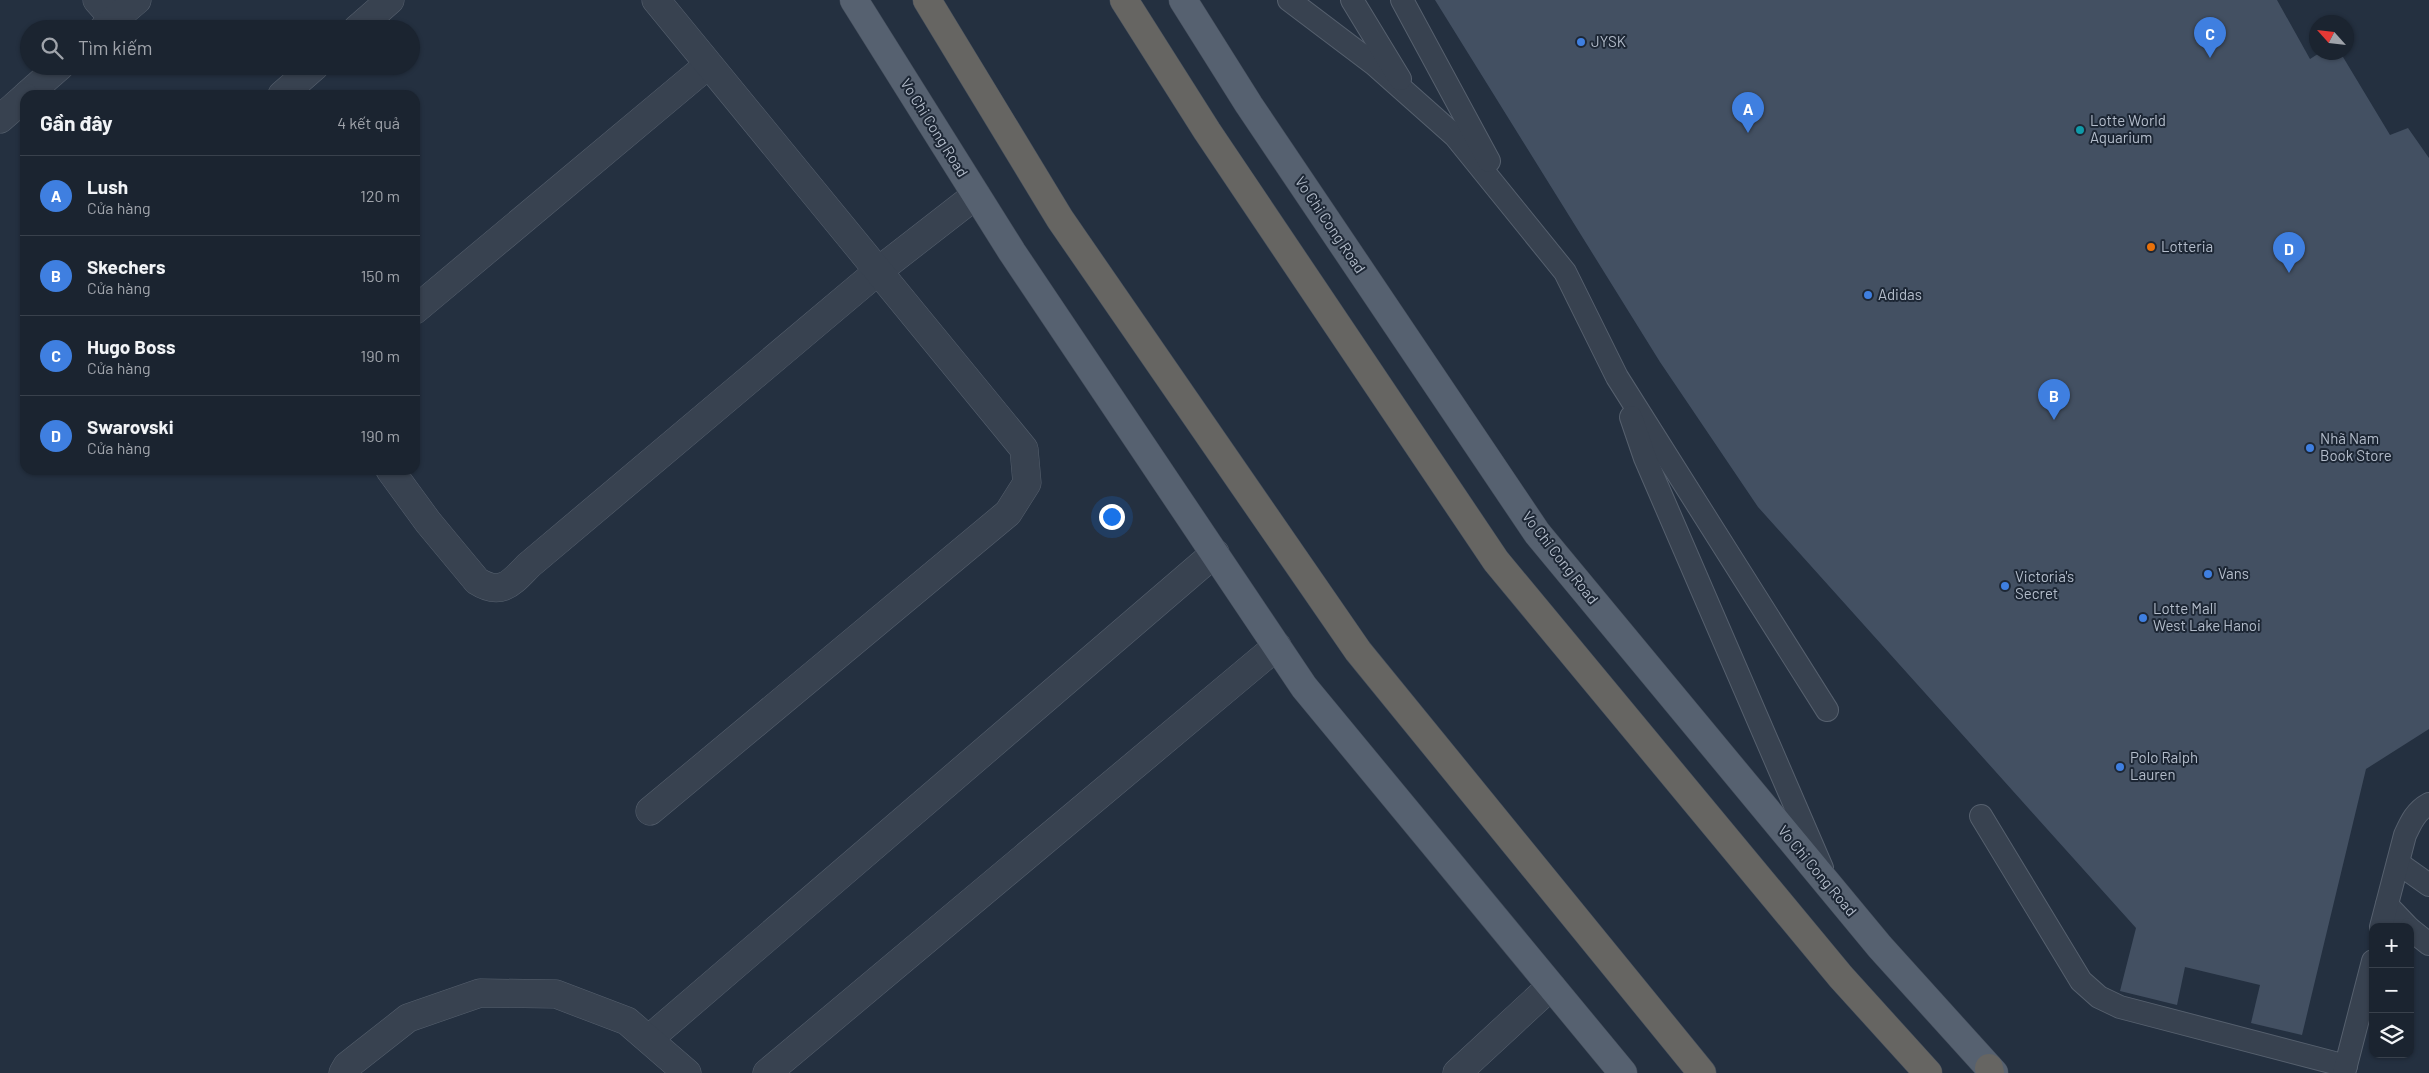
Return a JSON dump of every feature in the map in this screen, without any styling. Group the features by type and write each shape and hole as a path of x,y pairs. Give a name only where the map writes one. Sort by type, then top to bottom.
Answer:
{"highway":[{"path":"927,0 1060,219 1358,651 1702,1073"},
{"path":"1124,0 1207,131 1496,561 1841,977 1928,1073"}],"main road":[{"name":"Vo Chi Cong Road","path":"854,0 976,195 1304,687 1623,1073"},
{"name":"Vo Chi Cong Road","path":"1183,0 1249,105 1537,533 1880,947 1991,1071"}],"street":[{"path":"105,16 137,0"},
{"path":"367,20 390,0"},
{"path":"650,811 1008,512 1027,483 1024,449 656,0"},
{"path":"420,306 708,65"},
{"path":"33,90 50,75"},
{"path":"288,90 305,75"},
{"path":"0,119 20,101"},
{"path":"394,475 428,522 478,581 487,587 500,588 512,583 529,565 877,272 976,195"},
{"path":"649,1039 1215,553"},
{"path":"767,1073 1277,646"},
{"path":"1457,1073 1551,986"},
{"path":"343,1073 347,1066 408,1018 480,993 556,994 627,1021 687,1073"}],"lane":[{"path":"1289,0 1375,66 1455,136 1566,272 1617,377 1827,710"},
{"path":"1352,0 1410,97"},
{"path":"1402,0 1510,202"},
{"path":"1617,377 1645,458 1829,885"},
{"path":"2383,923 2411,821 2429,804"},
{"path":"1981,816 2081,982 2099,997 2120,1007 2345,1070 2371,968"},
{"path":"2398,863 2429,885"},
{"path":"2387,905 2404,923"},
{"path":"2414,932 2429,944"}],"building":[{"name":"Lotte Mall West Lake Hanoi","path":"1435,0 2277,0 2309,60 2345,60 2390,135 2408,128 2429,158 2429,729 2366,769 2302,1035 2251,1023 2260,985 2185,967 2177,1005 2120,991 2136,928 1758,507 1660,362"}],"place":[{"name":"JYSK","path":"1581,42"},
{"name":"Hugo Boss","path":"2210,58"},
{"name":"Lotte World Aquarium","path":"2080,130"},
{"name":"Lush","path":"1748,133"},
{"name":"Lotteria","path":"2151,247"},
{"name":"Swarovski","path":"2289,273"},
{"name":"Adidas","path":"1868,295"},
{"name":"Skechers","path":"2054,420"},
{"name":"Nhã Nam Book Store","path":"2310,448"},
{"name":"Vans","path":"2208,574"},
{"name":"Victoria's Secret","path":"2005,586"},
{"name":"Lotte Mall West Lake Hanoi","path":"2143,618"},
{"name":"Polo Ralph Lauren","path":"2120,767"}]}
